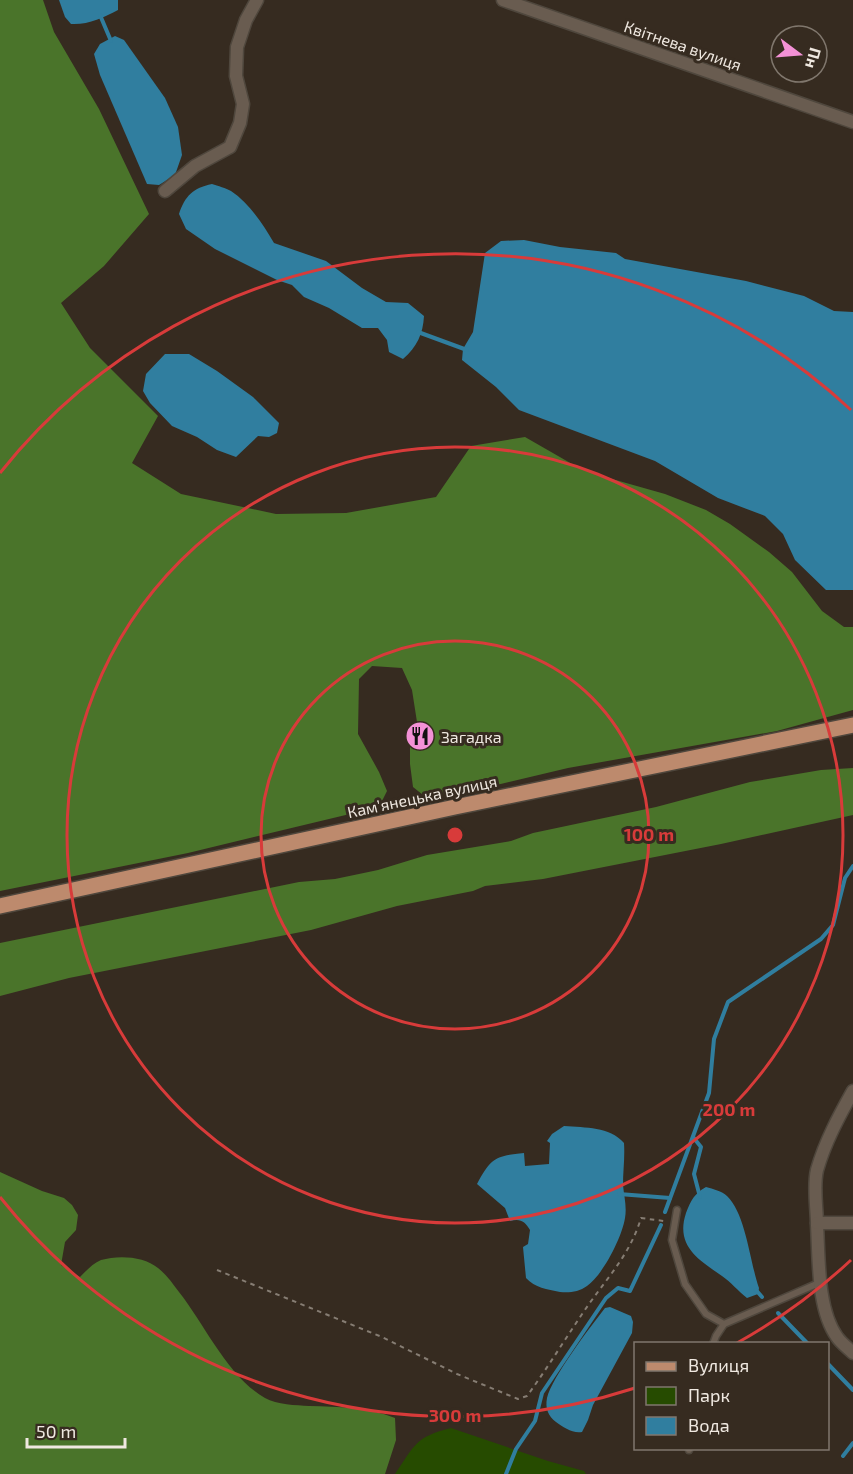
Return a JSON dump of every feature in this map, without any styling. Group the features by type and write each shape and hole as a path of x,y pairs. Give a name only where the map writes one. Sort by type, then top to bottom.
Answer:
{"main road":[{"name":"Камʼянецька вулиця","path":"0,906 455,807 853,725"}],"street":[{"path":"165,191 195,166 230,147 240,123 243,104 236,76 237,47 246,20 257,0"},
{"name":"Квітнева вулиця","path":"503,0 853,122"},
{"path":"853,1091 836,1123 817,1173 819,1284 836,1336 853,1353"},
{"path":"817,1223 853,1223"}],"lane":[{"path":"677,1210 672,1240 685,1284 706,1314 724,1324"},
{"path":"714,1342 724,1324 819,1284"}],"path":[{"path":"217,1270 382,1337 457,1374 518,1399 527,1396 590,1303 614,1273 636,1236 641,1218 675,1223"}],"green space":[{"path":"0,0 43,0 54,32 99,109 149,214 104,266 61,303 90,348 158,416 132,463 181,494 276,514 346,513 436,497 471,446 525,437 572,464 612,479 665,494 706,510 769,552 792,572 822,611 844,627 853,627 853,710 777,731 568,768 459,794 423,795 413,787 410,764 410,747 417,722 412,690 402,668 372,666 359,679 358,734 387,791 379,807 188,853 0,891"},
{"path":"853,768 853,815 543,879 485,886 473,891 397,906 311,930 69,978 0,996 0,943 299,882 335,879 378,870 427,855 511,841 533,833 656,807 750,782 821,770"},
{"path":"0,1172 64,1198 72,1205 78,1215 76,1230 65,1242 61,1265 80,1277 95,1263 108,1258 131,1258 152,1264 164,1273 189,1305 228,1364 252,1389 265,1398 287,1404 363,1410 395,1418 396,1440 385,1474 0,1474"},
{"path":"451,1428 584,1471 586,1474 395,1474 407,1456 423,1439"}],"water":[{"path":"59,0 118,0 118,10 95,20 71,24 65,17"},
{"path":"115,36 124,40 165,98 178,127 182,155 175,175 159,185 147,184 100,75 94,54 100,44"},
{"path":"212,184 231,191 244,202 274,243 326,261 362,288 386,302 408,303 424,316 421,334 412,350 403,359 389,352 387,340 378,328 362,328 329,308 304,297 292,285 277,280 215,249 186,229 179,214 184,202 195,191"},
{"path":"524,240 560,247 616,253 625,259 746,281 804,296 834,311 853,312 853,590 826,590 795,560 783,534 765,516 718,498 655,461 519,410 496,387 462,360 463,349 473,332 485,253 501,241"},
{"path":"165,354 189,354 217,371 253,397 279,423 277,433 269,437 258,436 236,457 217,450 197,437 172,426 150,403 143,391 146,374"},
{"path":"564,1126 604,1131 618,1137 624,1143 623,1185 626,1210 620,1235 611,1255 593,1281 577,1291 560,1292 541,1288 526,1278 523,1247 528,1244 530,1230 522,1221 510,1221 505,1208 477,1184 490,1164 506,1155 524,1153 525,1166 549,1164 550,1143 547,1141 552,1134"},
{"path":"706,1187 725,1194 739,1214 759,1288 758,1294 747,1298 698,1258 686,1243 683,1225 686,1213 693,1198"},
{"path":"610,1307 631,1316 632,1333 593,1405 582,1432 572,1431 551,1417 546,1405 547,1398 556,1378 573,1352 605,1308"}],"waterway":[{"path":"100,15 111,41"},
{"path":"418,332 467,350"},
{"path":"665,1212 709,1093 714,1039 728,1002 821,939 833,925 845,878 853,866"},
{"path":"693,1137 701,1147 694,1174 700,1197"},
{"path":"619,1194 670,1198"},
{"path":"506,1474 516,1449 535,1421 542,1393 606,1298 618,1288 630,1291 661,1225"},
{"path":"756,1290 762,1297"},
{"path":"778,1313 806,1342"},
{"path":"829,1365 853,1390"},
{"path":"843,1456 853,1443"}],"place":[{"name":"Загадка","path":"420,736"}]}
